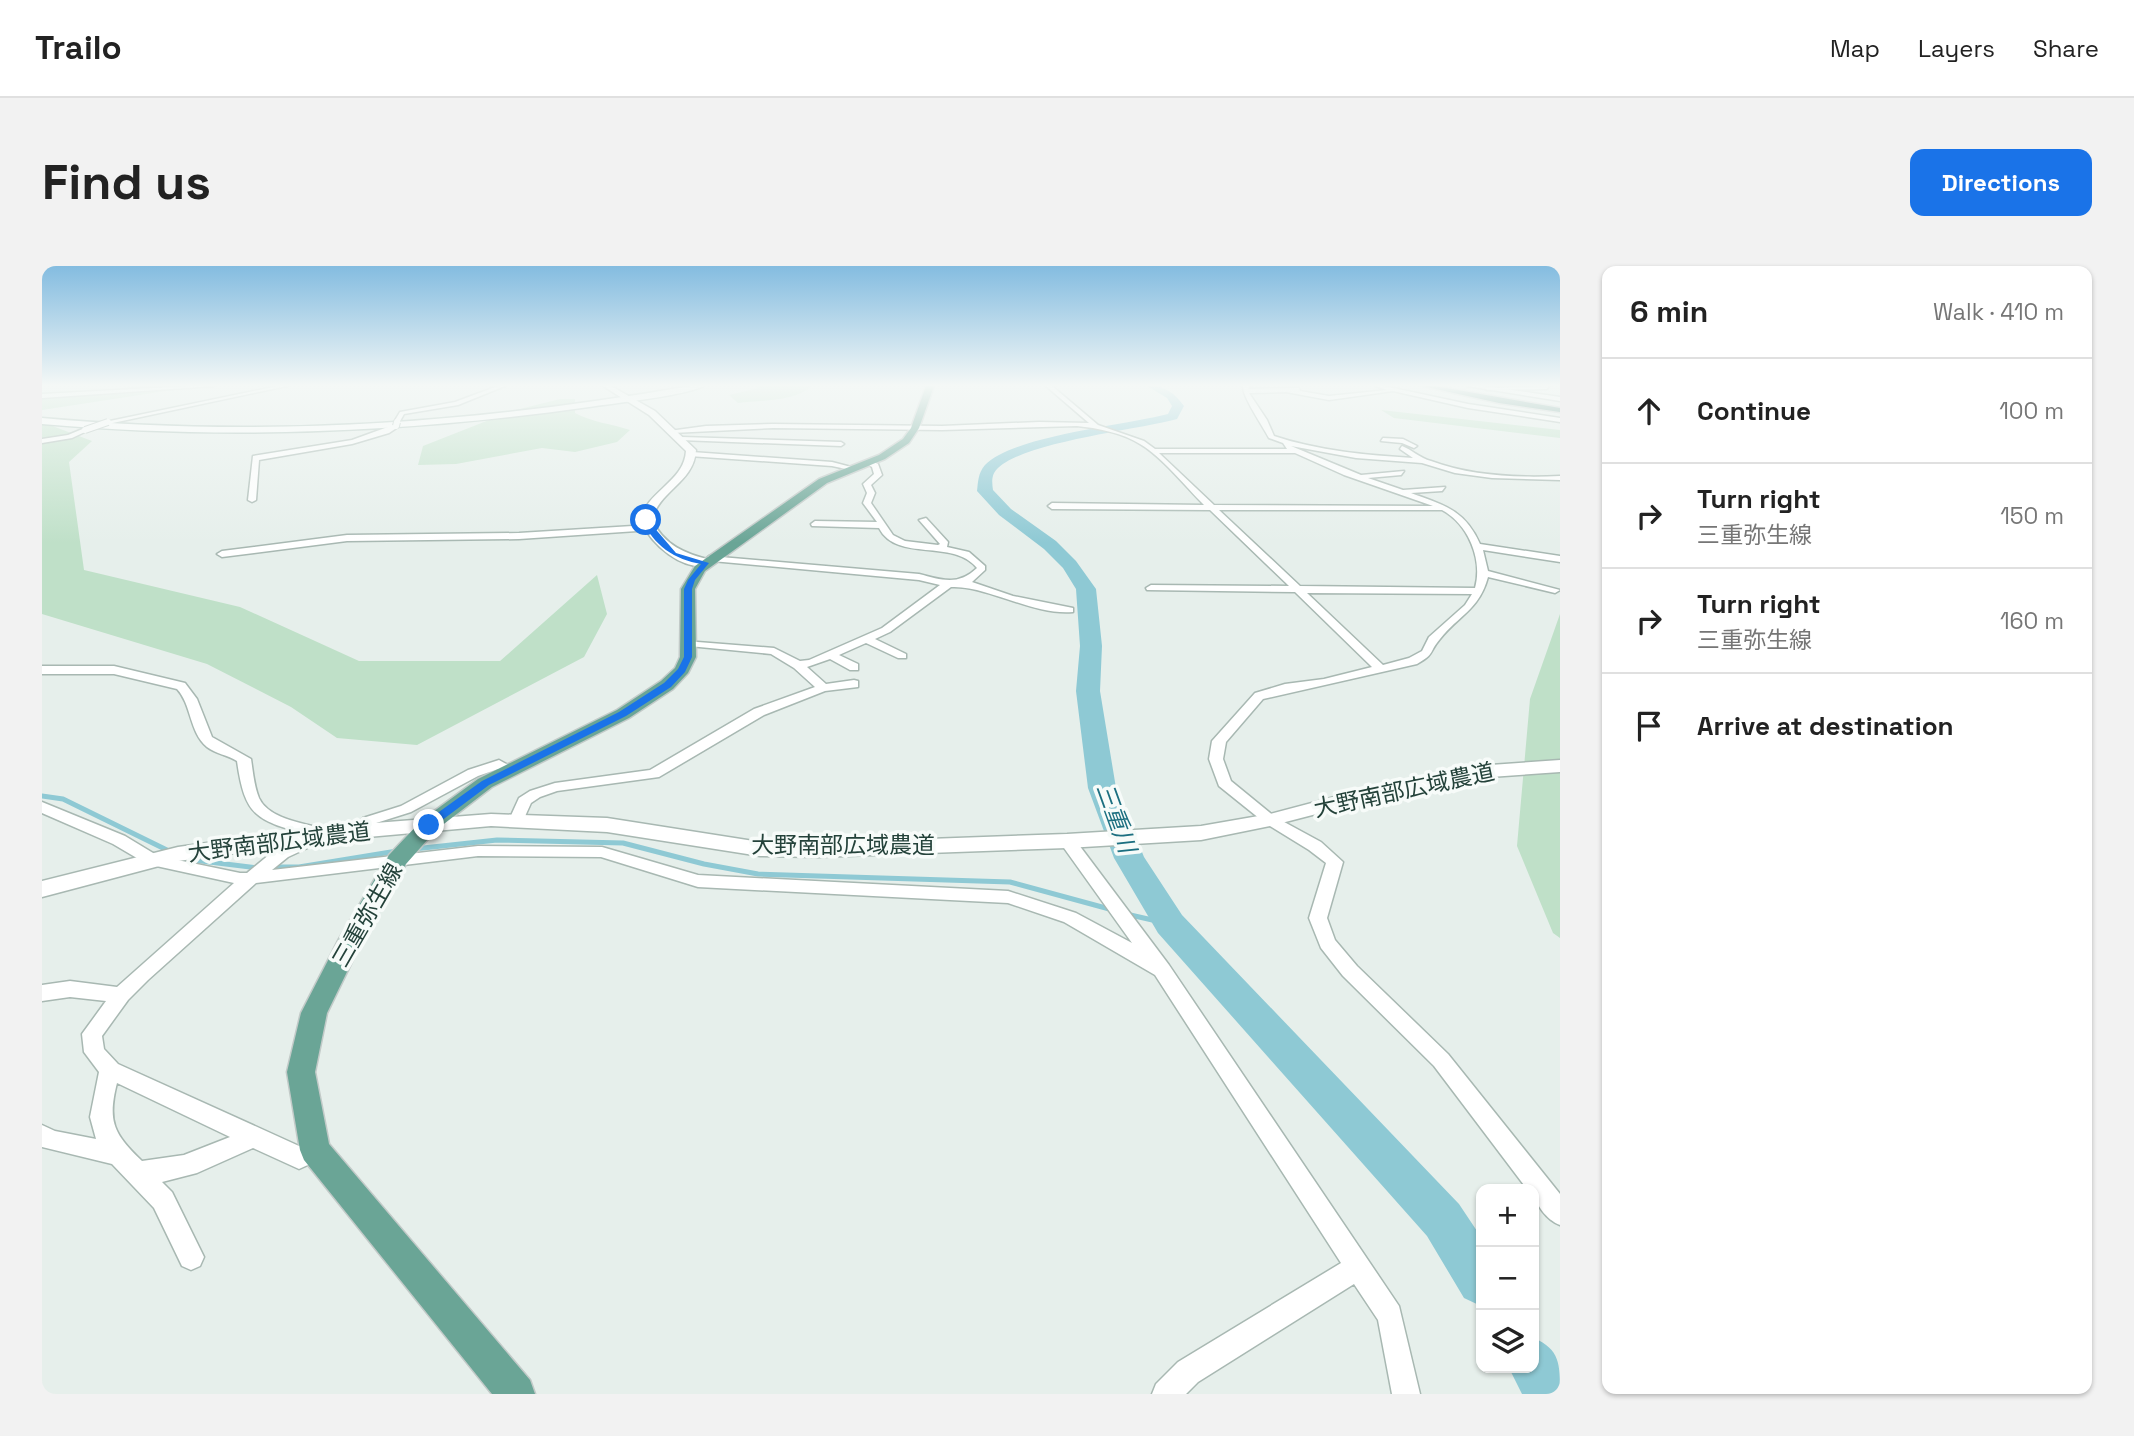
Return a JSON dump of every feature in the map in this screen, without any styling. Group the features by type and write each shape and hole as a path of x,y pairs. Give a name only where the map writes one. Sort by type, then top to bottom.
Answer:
{"main road":[{"name":"三重弥生線","path":"516,1394 315,1150 301,1072 314,1013 351,939 403,854 429,825 485,783 623,714 667,685 681,670 688,657 688,589 691,580 709,561 823,481 869,462 908,439"}],"street":[{"path":"252,500 256,458 360,439"},
{"path":"679,439 692,454 832,464 851,468"},
{"path":"712,439 841,444"},
{"path":"791,461 803,439"},
{"path":"832,464 843,439"},
{"path":"1133,439 1153,451 1381,669"},
{"path":"1276,439 1356,456 1424,461 1467,471 1534,479 1560,478"},
{"path":"1383,439 1410,444 1413,447 1402,448 1424,461"},
{"path":"715,455 726,440"},
{"path":"752,458 763,441"},
{"path":"1286,442 1286,446 1294,451 1448,509 1468,527 1484,573 1479,592 1469,607 1433,639 1427,653 1413,662 1324,683 1284,688 1259,696 1219,741 1216,759 1224,783 1270,820 1315,846 1335,862 1318,918 1326,943 1350,971 1441,1060 1560,1213"},
{"path":"1153,451 1294,451"},
{"path":"692,454 685,474 649,509 646,520 649,528 679,558 919,577 949,584 965,583 1011,599 1069,610"},
{"path":"869,462 875,466 878,475 867,484 871,493 867,503 887,535"},
{"path":"1358,477 1401,472"},
{"path":"1398,490 1428,487"},
{"path":"1398,490 1442,488"},
{"path":"1052,506 1448,509"},
{"path":"830,515 880,521"},
{"path":"923,520 945,544 942,548"},
{"path":"815,524 880,521"},
{"path":"222,554 347,538 519,537 649,528"},
{"path":"849,534 887,535 905,544 942,548 979,563 982,568 965,583"},
{"path":"1476,546 1560,559"},
{"path":"1484,573 1555,590"},
{"path":"798,665 812,663 886,630 949,584"},
{"path":"1152,588 1479,592"},
{"path":"866,639 902,656"},
{"path":"690,643 774,651 798,665 823,688"},
{"path":"830,655 854,667"},
{"path":"42,670 114,670 181,686 189,692 192,706 211,744 244,759 252,799 258,809 270,817 323,834"},
{"path":"517,820 524,801 535,794 555,787 654,774 759,712 823,688 854,684"},
{"path":"361,831 368,821 406,809 473,773 499,764 510,770"},
{"name":"大野南部広域農道","path":"42,889 178,854 323,834 517,820 607,825 760,849 818,850 1073,841 1201,833 1270,820 1376,792 1476,772 1560,766"},
{"path":"42,807 119,840 153,860 240,878 403,854 478,851 602,852 698,881 1009,897 1043,904 1073,916 1162,970"},
{"path":"315,1150 299,1158 110,1070 94,1052 92,1034 121,995 253,877 274,860 323,834"},
{"path":"1073,841 1102,890 1162,970 1390,1315 1406,1394"},
{"path":"42,993 71,989 121,995"},
{"path":"110,1070 100,1120 108,1145 163,1200 191,1257"},
{"path":"42,1135 50,1140 117,1154"},
{"path":"137,1173 170,1171 214,1157 252,1136"},
{"path":"1166,1394 1188,1372 1358,1266"}],"green space":[{"path":"42,439 86,439 92,441 69,462 84,570 240,607 359,661 500,661 597,575 607,614 584,657 417,745 337,738 291,707 207,664 42,614"},
{"path":"442,439 621,439 617,442 575,452 542,448 456,464 418,465 423,446"},
{"path":"1560,614 1560,938 1553,933 1517,846 1530,699"}],"waterway":[{"name":"三重川","path":"1067,439 1006,457 988,472 985,491 1005,512 1050,545 1070,565 1086,589 1091,646 1088,691 1102,788 1129,858 1170,924 1443,1220 1476,1273"},
{"path":"42,796 63,799 173,853"},
{"path":"414,849 497,840 623,843 704,864 758,874 1010,882 1113,910"},
{"path":"268,867 299,867 397,851"},
{"path":"185,859 258,868"},
{"path":"1126,914 1170,924"},
{"name":"三重川","path":"1539,1372 1552,1394"}],"route":[{"path":"429,825 485,783 623,714 667,685 681,670 688,657 690,643 688,589 691,580 706,563 679,558 649,528 646,520"}]}
